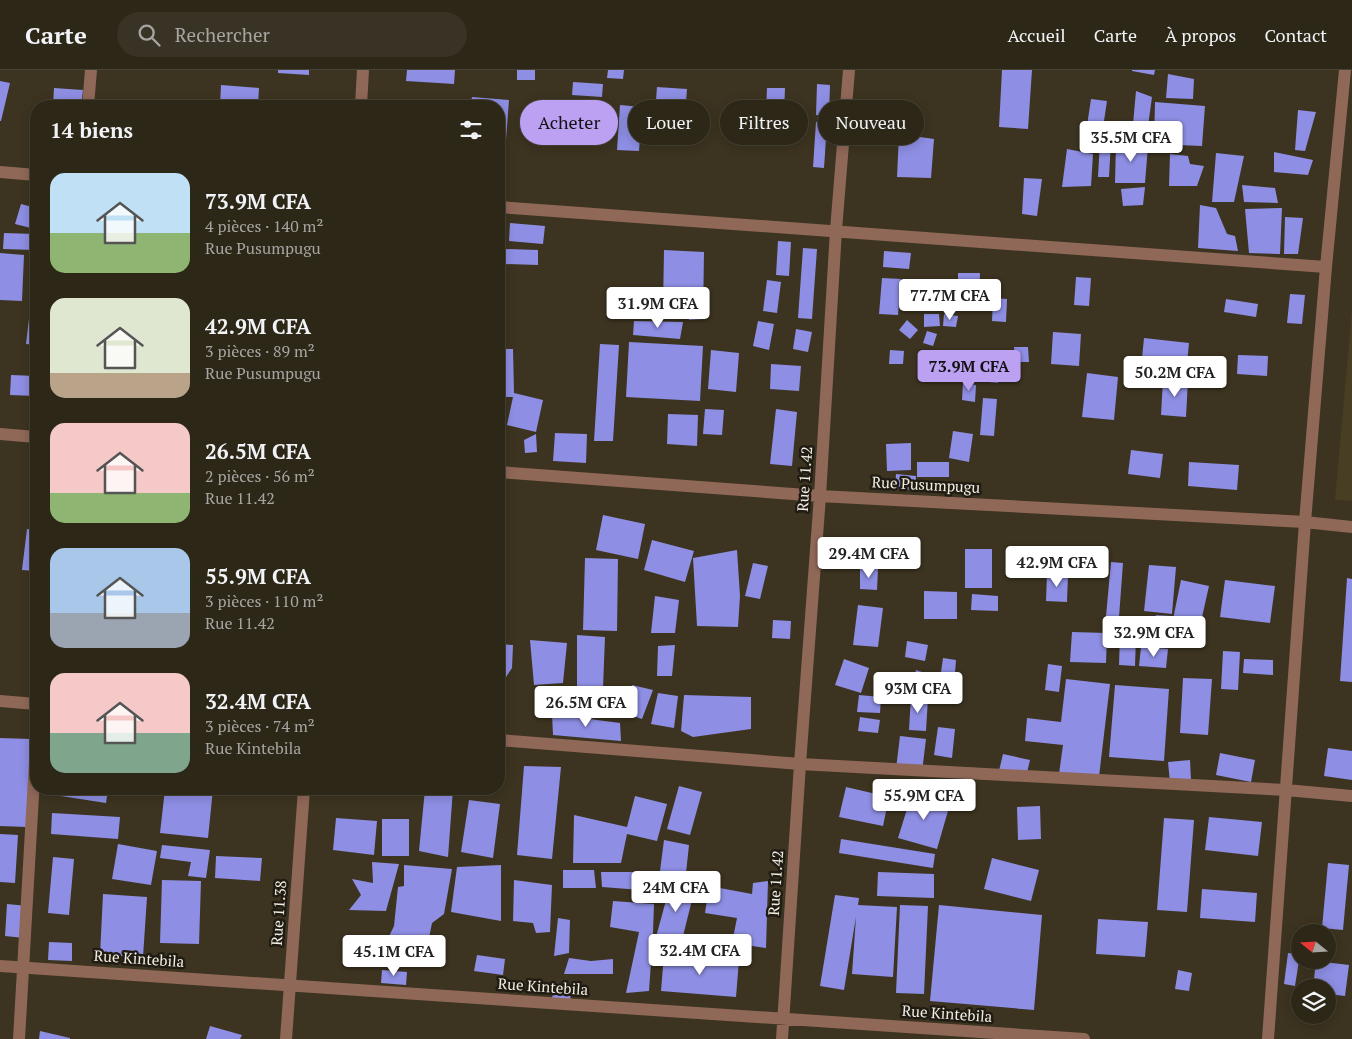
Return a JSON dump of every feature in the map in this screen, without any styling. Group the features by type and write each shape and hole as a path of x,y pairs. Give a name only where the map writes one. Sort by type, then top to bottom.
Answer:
{"street":[{"path":"88,100 91,70"},
{"path":"360,100 363,70"},
{"name":"Rue 11.42","path":"782,1039 820,496 836,230 849,70"},
{"path":"1268,1039 1304,522 1345,70"},
{"path":"0,172 30,174"},
{"path":"505,207 1326,267"},
{"path":"0,434 30,436"},
{"name":"Rue Pusumpugu","path":"505,472 820,496 1304,522 1352,527"},
{"path":"0,701 30,704"},
{"path":"505,740 800,764 1286,790 1352,796"},
{"path":"19,1039 33,795"},
{"name":"Rue 11.38","path":"286,1039 304,795"},
{"name":"Rue Kintebila","path":"0,966 1084,1039"}],"shaded area":[{"path":"1352,310 1352,501 1335,500"}],"building":[{"path":"278,70 309,70 309,75 278,73"},
{"path":"407,70 455,70 454,84 406,81"},
{"path":"517,70 535,70 535,80 517,80"},
{"path":"608,70 624,70 623,79 607,78"},
{"path":"1002,70 1032,70 1028,129 999,127"},
{"path":"1132,70 1155,70 1154,75"},
{"path":"1168,74 1194,79 1193,99 1166,98"},
{"path":"0,81 10,83 1,121 0,121"},
{"path":"573,82 603,84 602,97 572,95"},
{"path":"817,84 830,85 830,100 818,100 818,115 816,115"},
{"path":"221,85 259,88 258,100 220,100"},
{"path":"657,87 687,89 686,100 656,100"},
{"path":"54,88 83,90 82,100 53,100"},
{"path":"767,88 785,88 785,100 766,100"},
{"path":"1136,91 1152,97 1148,126 1133,124"},
{"path":"472,97 509,100 505,153 505,100 471,100"},
{"path":"1091,99 1107,101 1102,134 1086,132"},
{"path":"1155,102 1205,106 1202,146 1154,144"},
{"path":"620,105 628,106 628,145 639,145 639,151 617,150"},
{"path":"1298,110 1316,112 1305,151 1295,150"},
{"path":"816,122 818,122 818,145 826,145 824,168 813,167"},
{"path":"924,138 934,139 931,178 897,177 898,145 924,145"},
{"path":"1100,140 1111,141 1109,177 1098,177"},
{"path":"1116,142 1148,146 1145,183 1115,183"},
{"path":"1067,149 1093,154 1091,186 1062,187"},
{"path":"1274,152 1313,160 1308,175 1274,172"},
{"path":"1216,153 1244,156 1234,202 1212,202"},
{"path":"1170,154 1188,156 1190,164 1204,166 1197,186 1169,186"},
{"path":"1024,178 1042,179 1037,216 1022,214"},
{"path":"1242,185 1275,188 1278,203 1244,202"},
{"path":"1145,187 1143,205 1123,206 1121,189"},
{"path":"21,204 30,206 30,228 15,224"},
{"path":"1200,205 1216,208 1227,234 1235,236 1238,251 1198,248"},
{"path":"1282,208 1280,254 1249,253 1245,209"},
{"path":"1285,217 1303,218 1298,254 1284,254"},
{"path":"510,223 545,226 543,244 509,241"},
{"path":"4,233 30,234 30,250 3,249"},
{"path":"778,241 791,242 789,276 776,275"},
{"path":"803,248 817,249 812,319 798,318"},
{"path":"505,249 538,250 538,265 505,264"},
{"path":"664,250 704,252 703,319 689,320 687,308 663,308"},
{"path":"884,251 911,253 909,269 883,267"},
{"path":"0,253 24,255 22,301 0,300"},
{"path":"958,273 980,273 979,308 958,308"},
{"path":"1076,277 1091,278 1089,306 1074,305"},
{"path":"882,278 901,279 898,315 879,314"},
{"path":"767,280 781,282 777,313 763,311"},
{"path":"1290,294 1305,295 1302,324 1287,323"},
{"path":"993,298 1007,299 1006,322 992,321"},
{"path":"1226,299 1258,304 1256,317 1224,312"},
{"path":"30,310 30,344 26,344"},
{"path":"924,314 939,314 940,326 924,327"},
{"path":"944,314 958,316 956,327 943,326"},
{"path":"907,320 918,330 910,339 899,330"},
{"path":"634,321 683,322 680,339 633,335"},
{"path":"758,321 774,324 769,350 753,346"},
{"path":"796,329 812,332 808,352 793,349"},
{"path":"927,331 937,334 933,346 923,343"},
{"path":"1053,332 1081,334 1079,366 1051,364"},
{"path":"1144,338 1189,343 1186,373 1141,368"},
{"path":"629,342 703,346 700,401 626,397"},
{"path":"600,344 619,345 613,441 594,441"},
{"path":"1014,347 1028,347 1029,362 1015,362"},
{"path":"505,349 513,349 514,393 543,400 536,432 507,425 513,397 505,397"},
{"path":"711,350 739,353 736,392 708,389"},
{"path":"890,350 904,351 903,364 889,364"},
{"path":"950,352 964,356 957,374 943,370"},
{"path":"1238,355 1268,356 1267,376 1237,374"},
{"path":"771,364 801,366 799,391 770,389"},
{"path":"981,369 1000,371 998,383 979,381"},
{"path":"1087,373 1118,377 1114,420 1082,417"},
{"path":"11,375 30,376 30,396 10,395"},
{"path":"1163,379 1188,380 1186,417 1161,415"},
{"path":"963,383 976,385 975,402 962,400"},
{"path":"983,398 997,399 994,436 980,435"},
{"path":"705,409 724,410 722,435 703,434"},
{"path":"776,409 797,412 792,466 770,464"},
{"path":"668,414 698,415 697,446 667,444"},
{"path":"953,431 973,434 969,462 949,458"},
{"path":"555,433 587,434 586,463 553,461"},
{"path":"536,434 537,452 525,453 524,440"},
{"path":"911,443 911,470 887,471 886,444"},
{"path":"1131,450 1163,454 1160,478 1128,474"},
{"path":"917,462 949,462 949,477 917,477"},
{"path":"1189,462 1239,465 1237,490 1188,486"},
{"path":"896,474 916,476 915,490 895,489"},
{"path":"603,515 645,524 638,559 596,550"},
{"path":"27,529 30,529 30,571 22,570"},
{"path":"652,540 694,551 685,582 644,570"},
{"path":"965,549 992,549 992,588 965,588"},
{"path":"737,550 740,596 738,627 697,626 693,558"},
{"path":"585,558 618,559 617,631 583,630"},
{"path":"1111,562 1123,563 1119,617 1106,616"},
{"path":"753,563 768,566 760,599 745,596"},
{"path":"1149,565 1176,567 1172,614 1144,611"},
{"path":"860,568 878,569 877,590 860,589"},
{"path":"1047,574 1068,575 1067,602 1046,601"},
{"path":"1347,578 1352,579 1352,682 1340,681"},
{"path":"1181,580 1209,586 1196,644 1169,639 1169,641 1153,640 1156,615 1172,616 1171,629"},
{"path":"1225,580 1275,586 1270,623 1220,617"},
{"path":"924,591 957,592 957,619 924,619"},
{"path":"972,594 998,596 998,611 971,610"},
{"path":"655,596 679,600 675,633 651,633"},
{"path":"858,605 883,608 878,647 853,645"},
{"path":"773,620 791,621 790,639 772,638"},
{"path":"1072,632 1107,633 1106,663 1070,662"},
{"path":"577,635 605,637 603,688 577,687"},
{"path":"1120,635 1136,636 1135,666 1119,665"},
{"path":"530,640 567,643 563,683 534,685"},
{"path":"907,641 928,645 925,661 905,657"},
{"path":"505,644 513,645 512,668 505,678"},
{"path":"675,645 672,676 657,676 658,646"},
{"path":"1141,647 1168,649 1166,668 1139,666"},
{"path":"1223,651 1240,652 1238,690 1221,689"},
{"path":"943,658 956,660 955,673 941,672"},
{"path":"844,659 869,668 861,693 835,685"},
{"path":"1244,659 1273,660 1273,675 1243,673"},
{"path":"1048,664 1062,666 1059,692 1045,690"},
{"path":"916,670 928,674 924,689 912,686"},
{"path":"1183,678 1212,679 1208,735 1180,733"},
{"path":"1066,679 1110,684 1098,785 1058,781 1063,745 1025,741 1027,718 1061,722"},
{"path":"632,685 653,690 642,719 630,715"},
{"path":"1115,685 1169,689 1164,761 1109,757"},
{"path":"658,693 678,696 674,728 651,724"},
{"path":"684,695 751,697 751,729 693,737 681,731"},
{"path":"859,695 881,697 880,713 857,712"},
{"path":"911,696 928,698 926,731 909,730"},
{"path":"552,714 620,723 621,741 553,735"},
{"path":"860,717 880,720 878,733 858,731"},
{"path":"938,727 955,729 952,758 934,755"},
{"path":"900,736 926,739 922,772 896,769"},
{"path":"0,738 30,739 27,827 0,826"},
{"path":"1328,748 1352,751 1352,780 1324,776"},
{"path":"1220,753 1255,760 1251,782 1216,775"},
{"path":"1003,754 1030,760 1025,781 998,775"},
{"path":"1190,760 1191,781 1170,783 1168,762"},
{"path":"524,766 561,767 552,859 517,855"},
{"path":"679,786 702,792 690,835 667,829"},
{"path":"846,787 889,797 883,826 839,817"},
{"path":"912,793 950,804 937,849 898,838"},
{"path":"54,795 107,795 106,803"},
{"path":"164,795 212,795 208,838 160,833"},
{"path":"424,795 453,795 448,857 419,851"},
{"path":"635,796 667,804 657,841 627,834 621,863 573,863 574,815 627,827"},
{"path":"469,800 500,804 493,858 461,852"},
{"path":"1040,806 1041,839 1018,840 1017,807"},
{"path":"52,813 120,817 118,839 51,834"},
{"path":"1209,817 1262,822 1258,856 1205,850"},
{"path":"336,818 377,821 374,855 333,850"},
{"path":"1164,818 1194,820 1187,912 1157,910"},
{"path":"382,819 409,819 409,856 382,856"},
{"path":"0,834 18,835 15,883 0,882"},
{"path":"841,839 935,854 933,868 839,853"},
{"path":"664,840 689,845 686,873 660,871"},
{"path":"118,844 157,851 151,885 112,879"},
{"path":"162,845 210,850 206,878 188,876 191,862 160,858"},
{"path":"216,856 262,858 260,881 215,878"},
{"path":"53,857 74,859 69,915 48,913"},
{"path":"992,858 1039,870 1031,901 984,889"},
{"path":"372,862 399,864 386,911 349,910 361,895 352,879 373,883"},
{"path":"1328,863 1349,865 1343,930 1336,929 1336,924 1322,924"},
{"path":"404,865 452,869 444,914 432,923 426,953 381,953 394,926 398,887 404,886"},
{"path":"501,865 501,921 451,912 457,867"},
{"path":"563,870 594,870 596,888 563,888"},
{"path":"601,872 654,872 654,891 602,887"},
{"path":"878,872 934,874 934,898 877,896"},
{"path":"162,880 201,881 199,944 160,943"},
{"path":"514,880 552,885 550,932 536,933 533,923 513,921"},
{"path":"768,881 766,948 732,943 737,918 705,913 709,886 752,894 753,883"},
{"path":"671,882 695,888 681,944 656,937"},
{"path":"1202,889 1257,893 1255,922 1200,918"},
{"path":"103,894 147,897 143,957 100,955"},
{"path":"835,895 859,898 858,905 897,907 893,977 852,974 856,917 844,990 820,986"},
{"path":"613,901 654,904 649,991 626,993 639,932 610,927"},
{"path":"7,904 27,906 24,938 5,936"},
{"path":"900,905 928,906 924,994 896,993"},
{"path":"939,905 1042,915 1034,1010 930,1001"},
{"path":"558,918 570,920 569,953 554,956"},
{"path":"1098,919 1148,922 1145,957 1096,954"},
{"path":"49,942 72,943 72,961 48,960"},
{"path":"1288,953 1291,953 1291,969 1298,969 1296,979 1291,979 1291,985 1284,984"},
{"path":"664,954 739,960 736,997 661,991"},
{"path":"477,955 505,959 503,975 474,971"},
{"path":"569,958 591,961 613,959 613,974 564,974"},
{"path":"1336,963 1349,965 1345,996 1336,995 1336,979 1314,979 1315,969 1336,969"},
{"path":"382,970 407,972 406,985 381,983"},
{"path":"1178,970 1192,973 1189,991 1175,989"},
{"path":"554,983 572,985 570,1001 552,999"},
{"path":"210,1026 242,1035 240,1039 206,1039"},
{"path":"40,1031 70,1038 70,1039 39,1039"}]}
